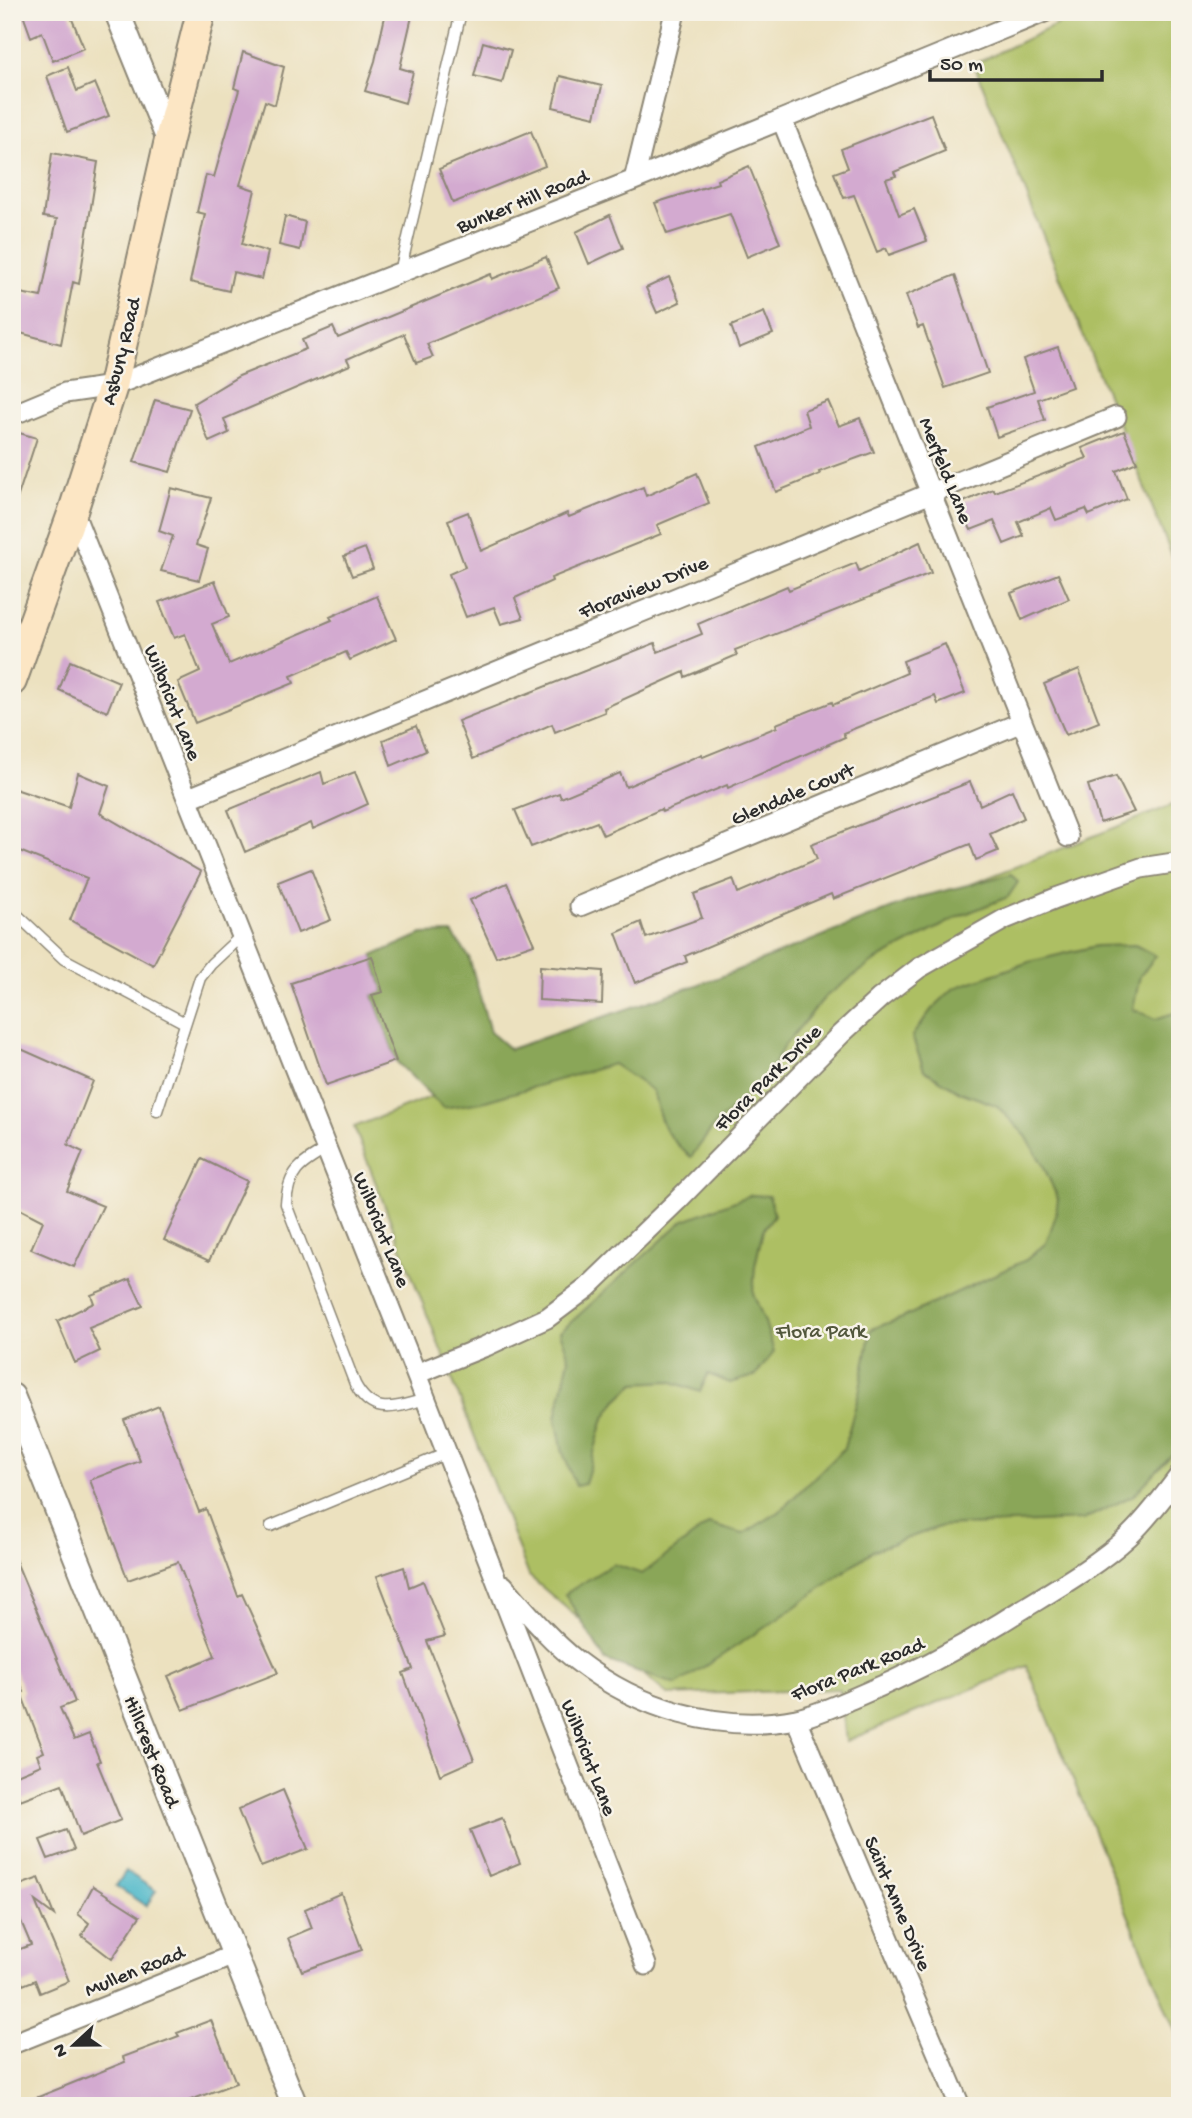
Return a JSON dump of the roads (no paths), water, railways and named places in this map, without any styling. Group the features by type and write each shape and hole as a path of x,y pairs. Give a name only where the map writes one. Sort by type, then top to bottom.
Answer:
{"main road":[{"name":"Asbury Road","path":"12,681 73,511 113,386 201,12"}],"street":[{"path":"117,12 169,141"},
{"path":"634,180 675,12"},
{"name":"Bunker Hill Road","path":"13,412 65,393 113,386 634,180 1044,12"},
{"name":"Merfeld Lane","path":"782,120 1068,837"},
{"name":"Floraview Drive","path":"189,798 1116,417"},
{"name":"Wilbricht Lane","path":"73,511 426,1399 646,1965"},
{"name":"Glendale Court","path":"580,906 1022,722"},
{"name":"Flora Park Drive","path":"416,1374 547,1318 587,1288 677,1201 841,1034 880,998 919,968 1005,919 1043,903 1120,874 1180,862"},
{"name":"Hillcrest Road","path":"12,1396 295,2106"},
{"name":"Flora Park Road","path":"495,1576 548,1636 585,1667 633,1696 676,1713 707,1719 737,1722 796,1719 903,1677 977,1638 1099,1559 1128,1536 1180,1475"},
{"name":"Saint Anne Drive","path":"796,1719 960,2106"},
{"name":"Mullen Road","path":"12,2044 233,1955"}],"lane":[{"path":"400,272 461,12"},
{"path":"12,910 64,959 185,1023"},
{"path":"157,1111 200,978 242,935"},
{"path":"327,1149 300,1164 288,1186 286,1205 355,1384 362,1397 374,1406 390,1408 426,1399"},
{"path":"271,1526 447,1453"}],"water":[{"path":"126,1871 156,1891 146,1906 116,1886"}],"park label":[{"name":"Flora Park","path":"821,1330"}]}
